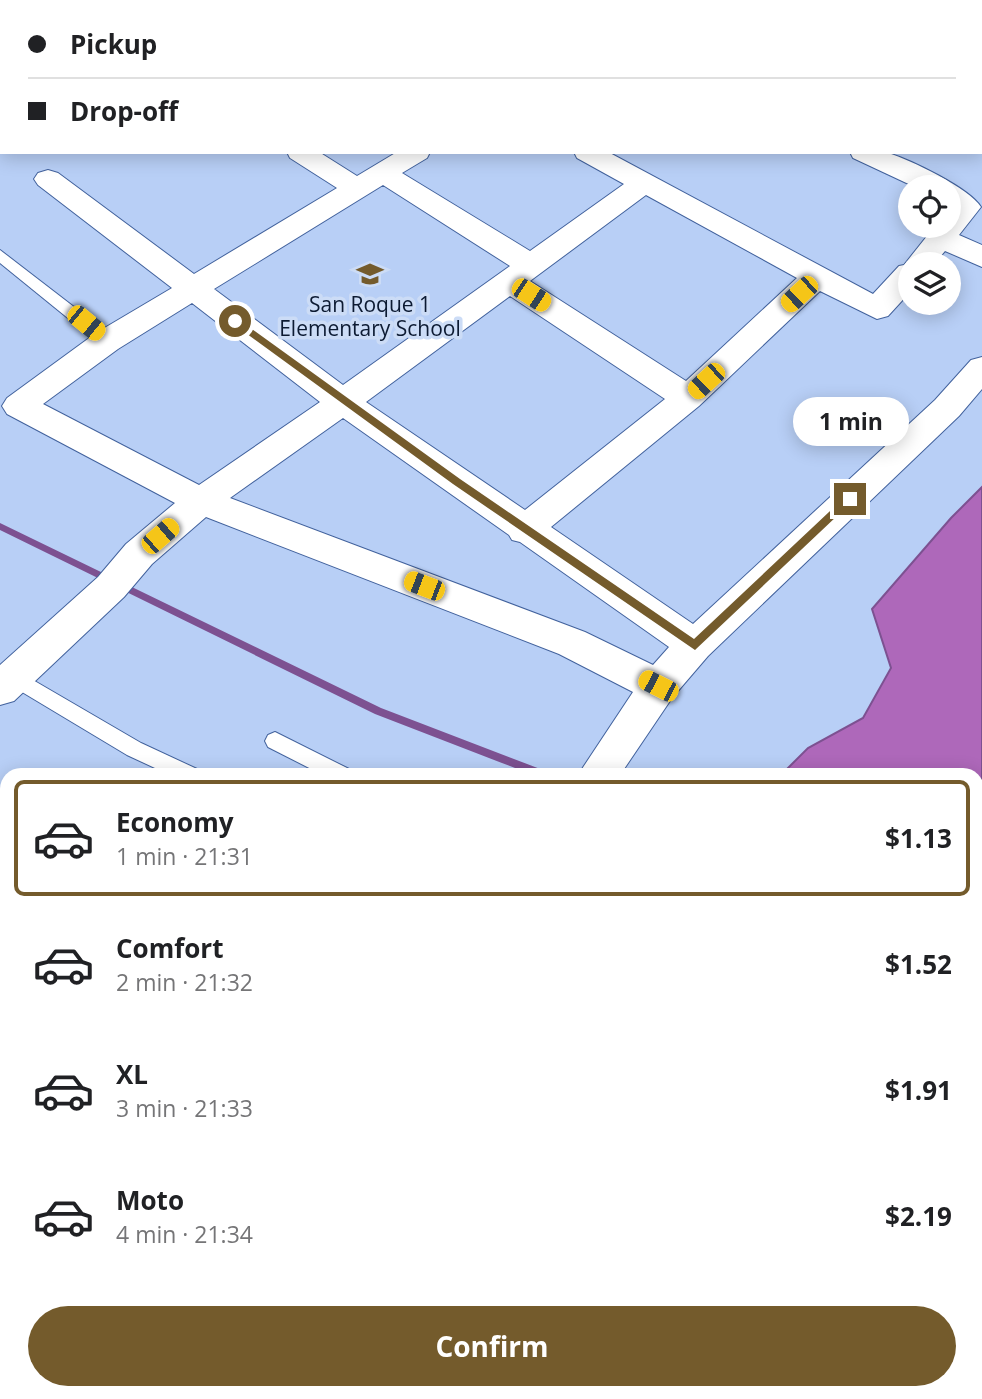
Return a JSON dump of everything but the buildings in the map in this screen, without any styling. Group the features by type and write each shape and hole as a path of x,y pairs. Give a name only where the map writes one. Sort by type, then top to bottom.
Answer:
{"street":[{"path":"303,154 358,189"},
{"path":"414,154 107,341 18,406 201,501 572,643 658,686"},
{"path":"592,154 636,170 817,277 877,309 898,286"},
{"path":"867,154 912,175"},
{"path":"7,683 111,587 139,554 201,501 520,273 636,170"},
{"path":"383,173 688,398"},
{"path":"48,179 343,402 524,530 695,645"},
{"path":"929,252 941,238 982,257"},
{"path":"524,530 688,398 817,277"},
{"path":"603,768 658,686 695,645 947,408 982,368"}],"lane":[{"path":"0,255 107,341"},
{"path":"7,683 175,768"},
{"path":"275,741 328,768"}],"shaded area":[{"path":"982,487 982,768 788,768 808,748 863,718 891,668 872,609 951,518"}],"waterway":[{"path":"0,526 378,711 526,768"}],"place":[{"name":"San Roque 1 Elementary School","path":"370,274"}],"route":[{"path":"235,321 343,402 524,530 695,645 850,499"}]}
